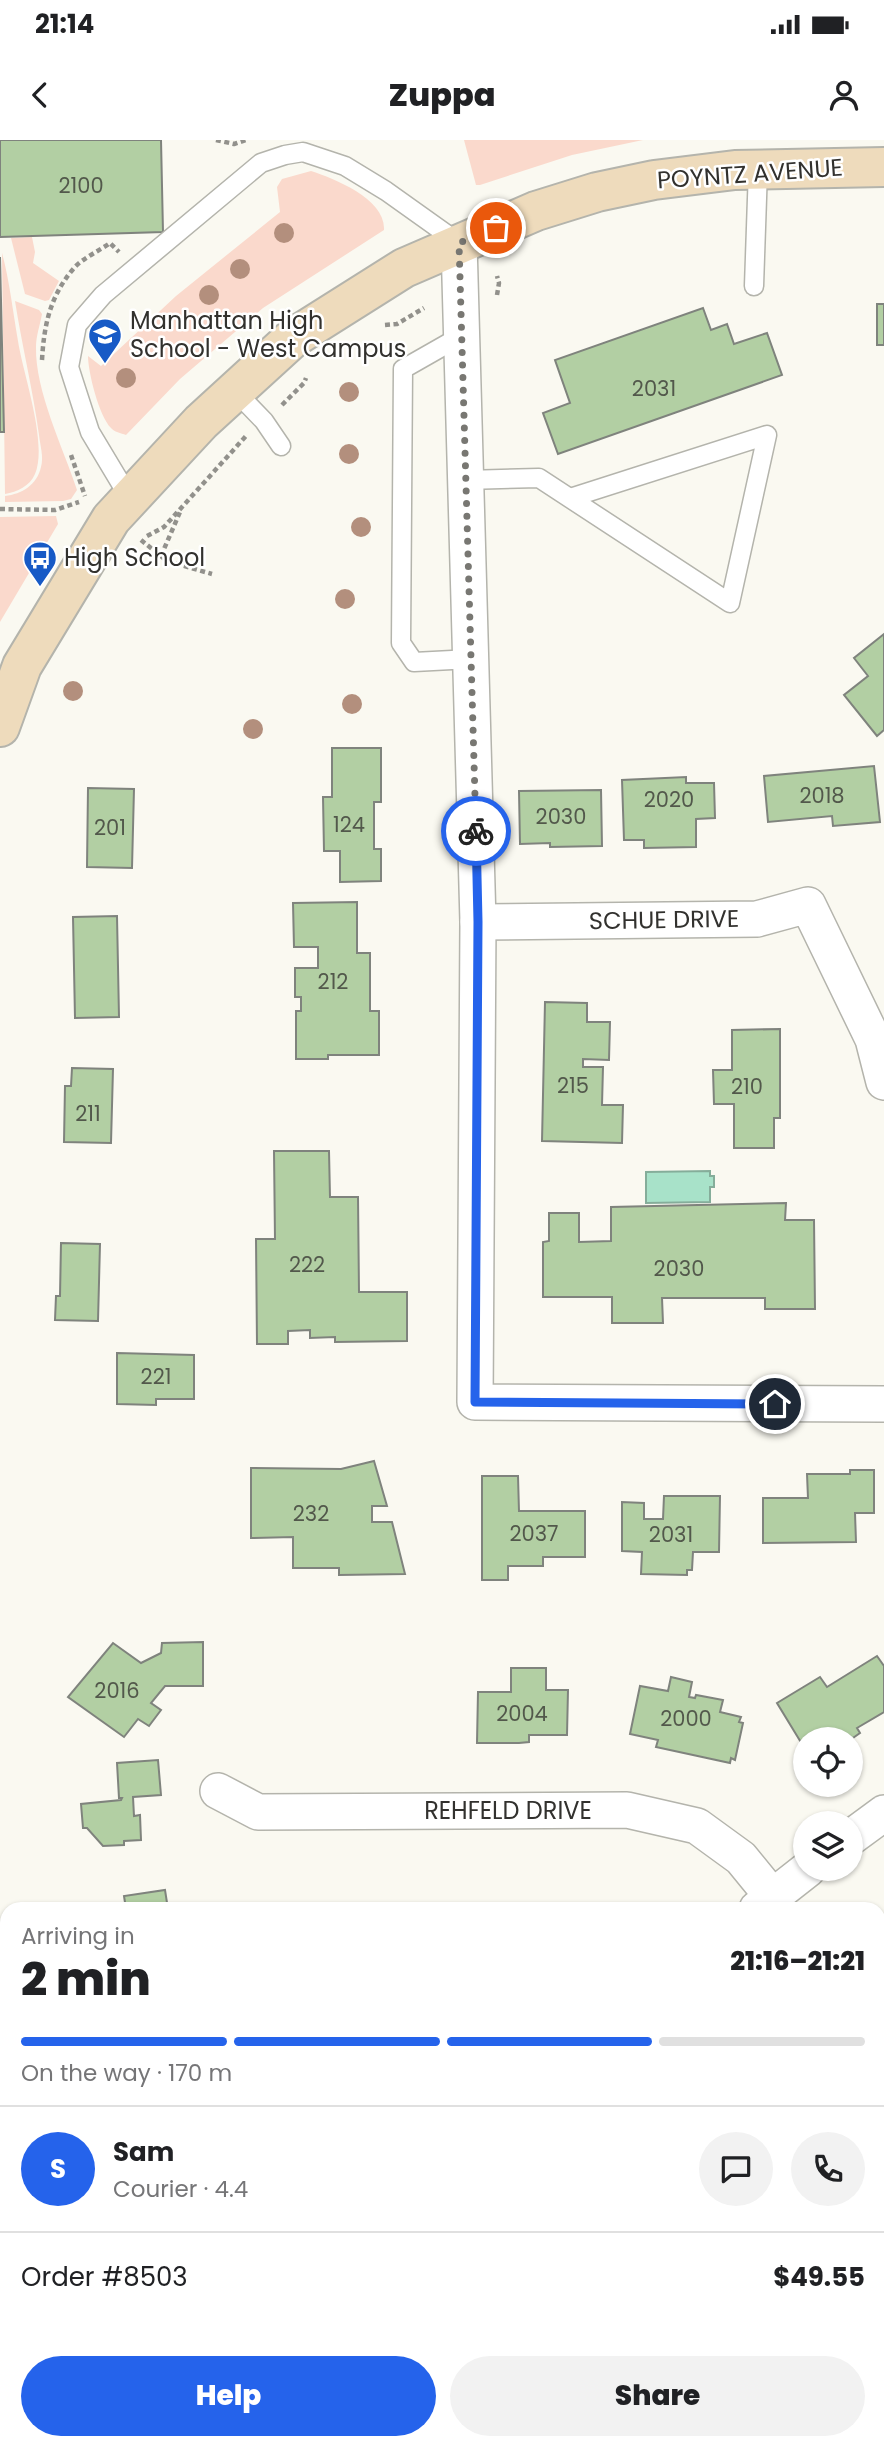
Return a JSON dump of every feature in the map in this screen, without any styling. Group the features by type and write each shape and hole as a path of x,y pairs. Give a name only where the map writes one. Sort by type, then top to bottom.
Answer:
{"street":[{"name":"POYNTZ AVENUE","path":"0,727 11,665 111,519 201,422 293,338 404,268 536,211 597,192 654,180 758,169 884,167"},
{"path":"459,243 478,922 475,1402 884,1404"},
{"name":"SCHUE DRIVE","path":"478,922 757,919 808,905 873,1039 884,1082"},
{"name":"REHFELD DRIVE","path":"218,1791 258,1812 627,1811 697,1826 740,1858 764,1902"},
{"path":"863,1828 884,1813"},
{"path":"766,1902 793,1881"}],"lane":[{"path":"129,497 90,432 69,367 77,325 103,295 261,163 303,152 345,166 386,191 459,243"},
{"path":"754,286 758,169"},
{"path":"461,335 404,369 401,643 414,662 471,659"},
{"path":"235,391 264,421 281,446"},
{"path":"466,480 539,478 730,603 767,435 570,498"}],"path":[{"path":"216,140 234,144 247,140"},
{"path":"495,304 499,283 497,276"},
{"path":"0,509 55,510 86,499"},
{"path":"162,556 181,508"},
{"path":"141,540 167,561 212,574"}],"shaded area":[{"path":"464,140 643,140 572,155 476,185"},
{"path":"311,171 345,185 368,200 377,209 384,230 263,308 180,379 126,435 112,429 98,404 88,356 101,366 176,296 280,212 277,187 282,179"},
{"path":"32,237 35,252 33,263 59,281 49,300 45,301 25,294 11,238"},
{"path":"2,253 39,445 33,478 23,488 5,494"},
{"path":"15,301 39,310 42,314 36,343 37,364 51,419 77,490 71,499 5,502 5,496 23,491 32,484 39,473 42,459"},
{"path":"56,516 58,524 0,622 0,517"},
{"path":"710,1171 710,1176 714,1176 714,1187 710,1187 710,1202 646,1203 646,1172"}],"building":[{"path":"0,140 161,140 163,232 0,237"},
{"path":"0,257 4,432 0,432"},
{"path":"877,304 884,304 884,345 877,345"},
{"path":"703,308 711,330 727,324 734,344 767,333 782,375 558,454 543,413 570,403 555,360"},
{"path":"884,634 884,730 877,736 844,695 868,676 854,658"},
{"path":"332,748 381,748 381,802 374,802 374,849 381,849 381,881 340,882 340,851 324,851 323,797 332,797"},
{"path":"874,766 880,822 833,826 832,816 768,822 764,776"},
{"path":"686,777 686,783 714,783 715,818 696,819 696,847 644,848 644,840 624,840 622,780"},
{"path":"88,788 134,789 132,868 87,867"},
{"path":"601,790 602,846 550,847 550,843 520,844 519,791"},
{"path":"357,902 357,953 370,953 370,1011 379,1011 379,1055 328,1055 328,1059 296,1059 296,1011 301,1011 301,997 295,997 295,968 318,968 318,947 294,947 293,903"},
{"path":"117,916 119,1017 75,1018 73,917"},
{"path":"545,1002 587,1003 587,1022 610,1022 609,1060 583,1059 583,1067 603,1067 602,1105 623,1105 622,1143 542,1141"},
{"path":"780,1029 780,1118 774,1118 774,1148 734,1148 734,1104 714,1104 713,1070 732,1070 732,1030"},
{"path":"72,1068 113,1069 111,1143 64,1142 65,1086 71,1086"},
{"path":"274,1151 329,1151 330,1197 358,1197 359,1292 407,1292 407,1341 335,1342 335,1337 310,1338 310,1330 288,1331 288,1344 257,1344 256,1239 275,1239"},
{"path":"786,1203 785,1220 814,1220 815,1309 765,1309 765,1298 662,1298 663,1323 612,1323 612,1297 543,1297 543,1242 549,1241 549,1213 579,1213 579,1242 611,1241 611,1207"},
{"path":"61,1243 100,1244 98,1321 55,1320 56,1296 60,1296"},
{"path":"117,1353 194,1355 194,1399 156,1399 156,1405 117,1404"},
{"path":"374,1461 387,1506 372,1506 372,1522 392,1522 405,1574 339,1575 339,1568 293,1568 293,1537 251,1538 251,1468 341,1469"},
{"path":"850,1470 874,1470 874,1513 855,1513 856,1542 763,1543 763,1498 808,1498 807,1474 850,1474"},
{"path":"482,1476 518,1476 519,1511 585,1511 585,1557 543,1557 543,1566 508,1566 508,1580 482,1580"},
{"path":"664,1496 720,1496 719,1552 693,1552 692,1570 687,1570 687,1575 641,1574 642,1552 622,1551 622,1502 644,1503 644,1519 663,1519"},
{"path":"203,1642 203,1686 165,1686 151,1703 161,1710 149,1726 138,1719 124,1737 68,1697 113,1643 141,1663 161,1653 162,1643"},
{"path":"877,1656 884,1666 884,1712 859,1727 793,1727 793,1729 777,1703 820,1677 827,1687"},
{"path":"511,1668 546,1668 546,1690 568,1690 567,1735 529,1735 529,1742 519,1743 477,1743 478,1692 511,1692"},
{"path":"671,1677 692,1682 689,1697 695,1698 696,1695 723,1700 720,1712 741,1717 739,1722 743,1723 735,1760 731,1758 730,1763 656,1747 658,1740 630,1734 640,1686 668,1691"},
{"path":"158,1760 161,1795 133,1797 134,1816 140,1815 141,1840 124,1841 124,1845 103,1846 87,1828 83,1828 81,1804 121,1800 117,1763"},
{"path":"165,1890 167,1902 125,1902 124,1896"}],"way so far":[{"path":"476,831 459,243 496,228"}],"place":[{"name":"Manhattan High School - West Campus","path":"105,365"},
{"name":"High School","path":"40,588"}],"route":[{"path":"476,831 478,922 475,1402 775,1404"}]}
